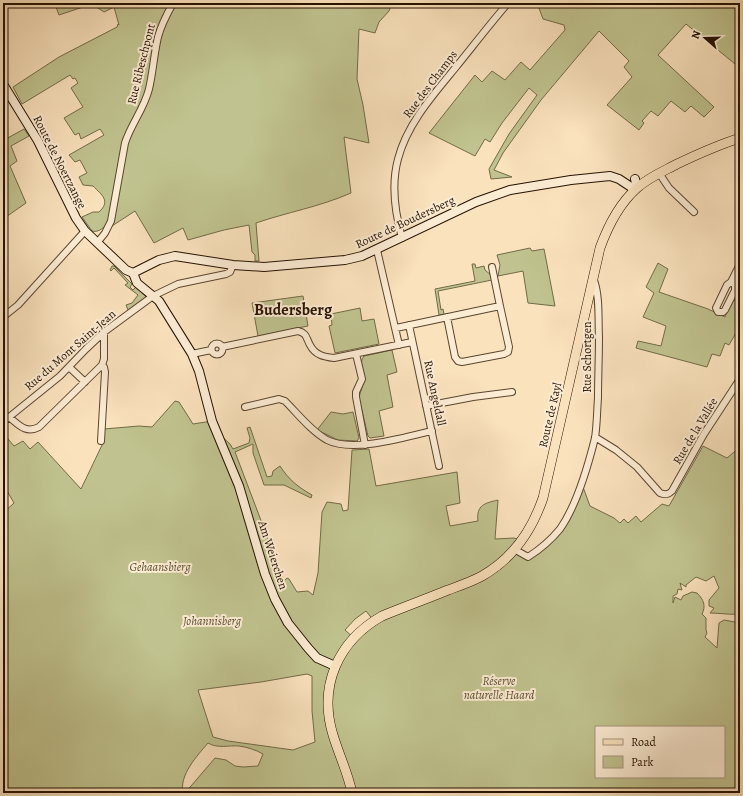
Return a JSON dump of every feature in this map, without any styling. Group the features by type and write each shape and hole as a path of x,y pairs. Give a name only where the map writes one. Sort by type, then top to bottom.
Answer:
{"main road":[{"name":"Route de Noertzange","path":"3,84 38,141 68,204 85,231 126,270 134,273"},
{"name":"Route de Kayl","path":"352,793 350,782 333,736 329,720 328,695 335,666 349,643 368,625 391,612 482,576 500,563 514,550 525,536 532,525 543,498 600,248 608,228 636,183 715,146 740,138"},
{"name":"Route de Boudersberg","path":"134,273 159,260 175,256 233,265 264,267 345,260 362,256 377,250 476,202 510,190 571,180 610,176 619,179 631,187 636,183"},
{"path":"134,273 137,283 153,296 162,307 192,354"},
{"name":"Am Weierchen","path":"192,354 200,371 212,421 238,486 274,599 288,623 317,658 335,666"}],"street":[{"name":"Rue Ribeschpont","path":"97,243 105,233 111,221 125,143 128,134 144,105 149,89 158,36 173,3"},
{"name":"Rue des Champs","path":"402,238 397,221 394,181 398,160 406,138 424,106 508,3"},
{"path":"659,173 669,188 694,212"},
{"path":"3,317 18,305 85,231"},
{"path":"377,250 400,345"},
{"path":"731,282 735,284 735,290 725,310 723,312 718,312 716,308 727,285 731,282 740,264"},
{"name":"Rue du Mont Saint-Jean","path":"3,422 60,376 104,332 153,296 178,284 226,274 230,272 233,265"},
{"path":"447,317 455,357 458,361 462,362 508,352 509,347 492,267"},
{"name":"Rue Schortgen","path":"514,550 528,557 551,539 560,528 575,500 595,437 599,354 597,290 593,278"},
{"path":"396,328 500,306"},
{"name":"Rue Angeldall","path":"409,325 439,466"},
{"path":"192,354 211,350 215,343 221,345 222,347 298,331 303,332 306,335 310,346 316,353 324,357 334,358 412,342"},
{"path":"9,418 24,428 30,430 34,430 39,427 102,365 104,359 104,332"},
{"path":"356,354 362,379 356,392 356,397 365,445"},
{"path":"101,441 104,372 104,367 102,365"},
{"path":"68,367 85,382"},
{"name":"Rue de la Vallée","path":"595,437 616,450 637,467 660,493 664,495 668,494 672,492 704,434 740,379"},
{"path":"426,406 472,397 512,392"},
{"path":"245,407 279,400 284,401 316,432 328,440 343,445 365,445 432,432"}],"green space":[{"path":"71,3 170,3 158,43 173,3 392,3 389,11 379,22 375,33 359,29 357,79 369,143 344,137 351,193 327,202 256,223 259,261 255,261 255,255 252,252 249,225 188,240 183,228 154,243 135,211 112,226 116,210 103,228 92,231 82,217 93,212 99,212 103,208 105,201 93,186 83,185 79,177 87,173 80,160 75,162 69,155 104,135 100,129 81,139 79,133 75,135 64,118 83,107 71,88 78,83 75,78 73,79 70,75 22,104 13,87 59,57 117,27 118,24 119,25 114,7 104,12 92,4 59,15 56,7"},
{"path":"544,3 740,3 740,68 686,24 658,55 714,107 704,117 691,106 685,112 671,101 658,116 651,111 642,121 644,123 639,130 607,105 632,77 624,67 629,61 599,31 541,100 503,153 494,170 512,177 491,179 489,169 509,134 537,95 529,88 502,123 490,142 485,139 475,156 429,133 475,75 482,82 492,71 505,80 521,62 530,70 565,30 564,25 543,19 539,8"},
{"path":"24,129 29,136 11,146 17,161 10,166 26,203 3,219 3,139 4,140"},
{"path":"530,248 532,251 544,249 555,306 528,303 523,271 498,276 500,265 497,255"},
{"path":"658,263 668,269 659,292 708,309 725,317 732,299 740,302 740,326 729,345 725,343 720,356 712,354 707,367 636,348 638,341 661,346 666,326 643,317 654,293 646,287"},
{"path":"472,264 475,264 476,268 484,266 485,270 492,276 492,280 438,291 441,310 443,309 444,314 439,315 435,289 475,281"},
{"path":"112,266 114,266 132,284 130,287 133,290 136,287 146,297 128,310 126,305 132,303 138,295 125,285 128,283 114,268 111,271 110,270"},
{"path":"303,296 308,326 258,336 252,303"},
{"path":"360,308 362,321 374,319 379,344 335,353 329,326 332,325 331,314"},
{"path":"392,350 397,372 387,375 393,407 379,411 384,436 370,438 368,436 359,398 364,381 362,359 364,356"},
{"path":"175,401 179,402 193,424 212,421 216,431 230,444 233,449 249,443 250,438 247,428 250,427 267,477 272,476 273,471 280,466 294,483 312,495 311,498 284,485 264,485 253,453 253,444 235,452 284,581 287,578 289,579 297,592 308,591 313,595 318,573 322,512 327,502 341,504 343,511 348,510 352,450 369,449 376,486 457,472 460,503 446,506 450,526 478,521 478,511 480,508 489,502 498,500 495,539 517,539 511,547 531,559 552,540 583,487 590,506 614,518 620,523 624,519 628,523 636,516 641,522 662,504 669,506 703,446 727,458 740,447 740,614 710,613 714,608 709,606 709,600 719,588 714,576 706,581 696,577 686,585 686,587 680,583 682,590 678,589 677,594 673,596 673,603 675,597 681,600 683,596 692,592 697,593 704,603 702,614 706,618 707,633 705,637 717,648 719,623 724,620 740,623 740,793 185,793 215,758 226,760 235,766 258,766 263,754 242,746 220,746 208,743 194,760 186,773 182,786 183,793 3,793 3,513 14,503 3,484 3,433 14,446 23,441 30,449 38,442 81,489 103,443 104,429 139,426 152,427","holes":["366,611 374,621 354,638 345,630 355,619","307,674 312,676 312,711 315,742 293,750 228,741 213,737 198,690 261,682"]},
{"path":"331,412 343,414 353,412 359,438 357,441 338,440 317,430"}],"district":[{"name":"Budersberg","path":"293,310"}],"park label":[{"name":"Gehaansbierg","path":"160,567"},
{"name":"Johannisberg","path":"212,621"},
{"name":"Réserve naturelle Haard","path":"499,688"}]}
